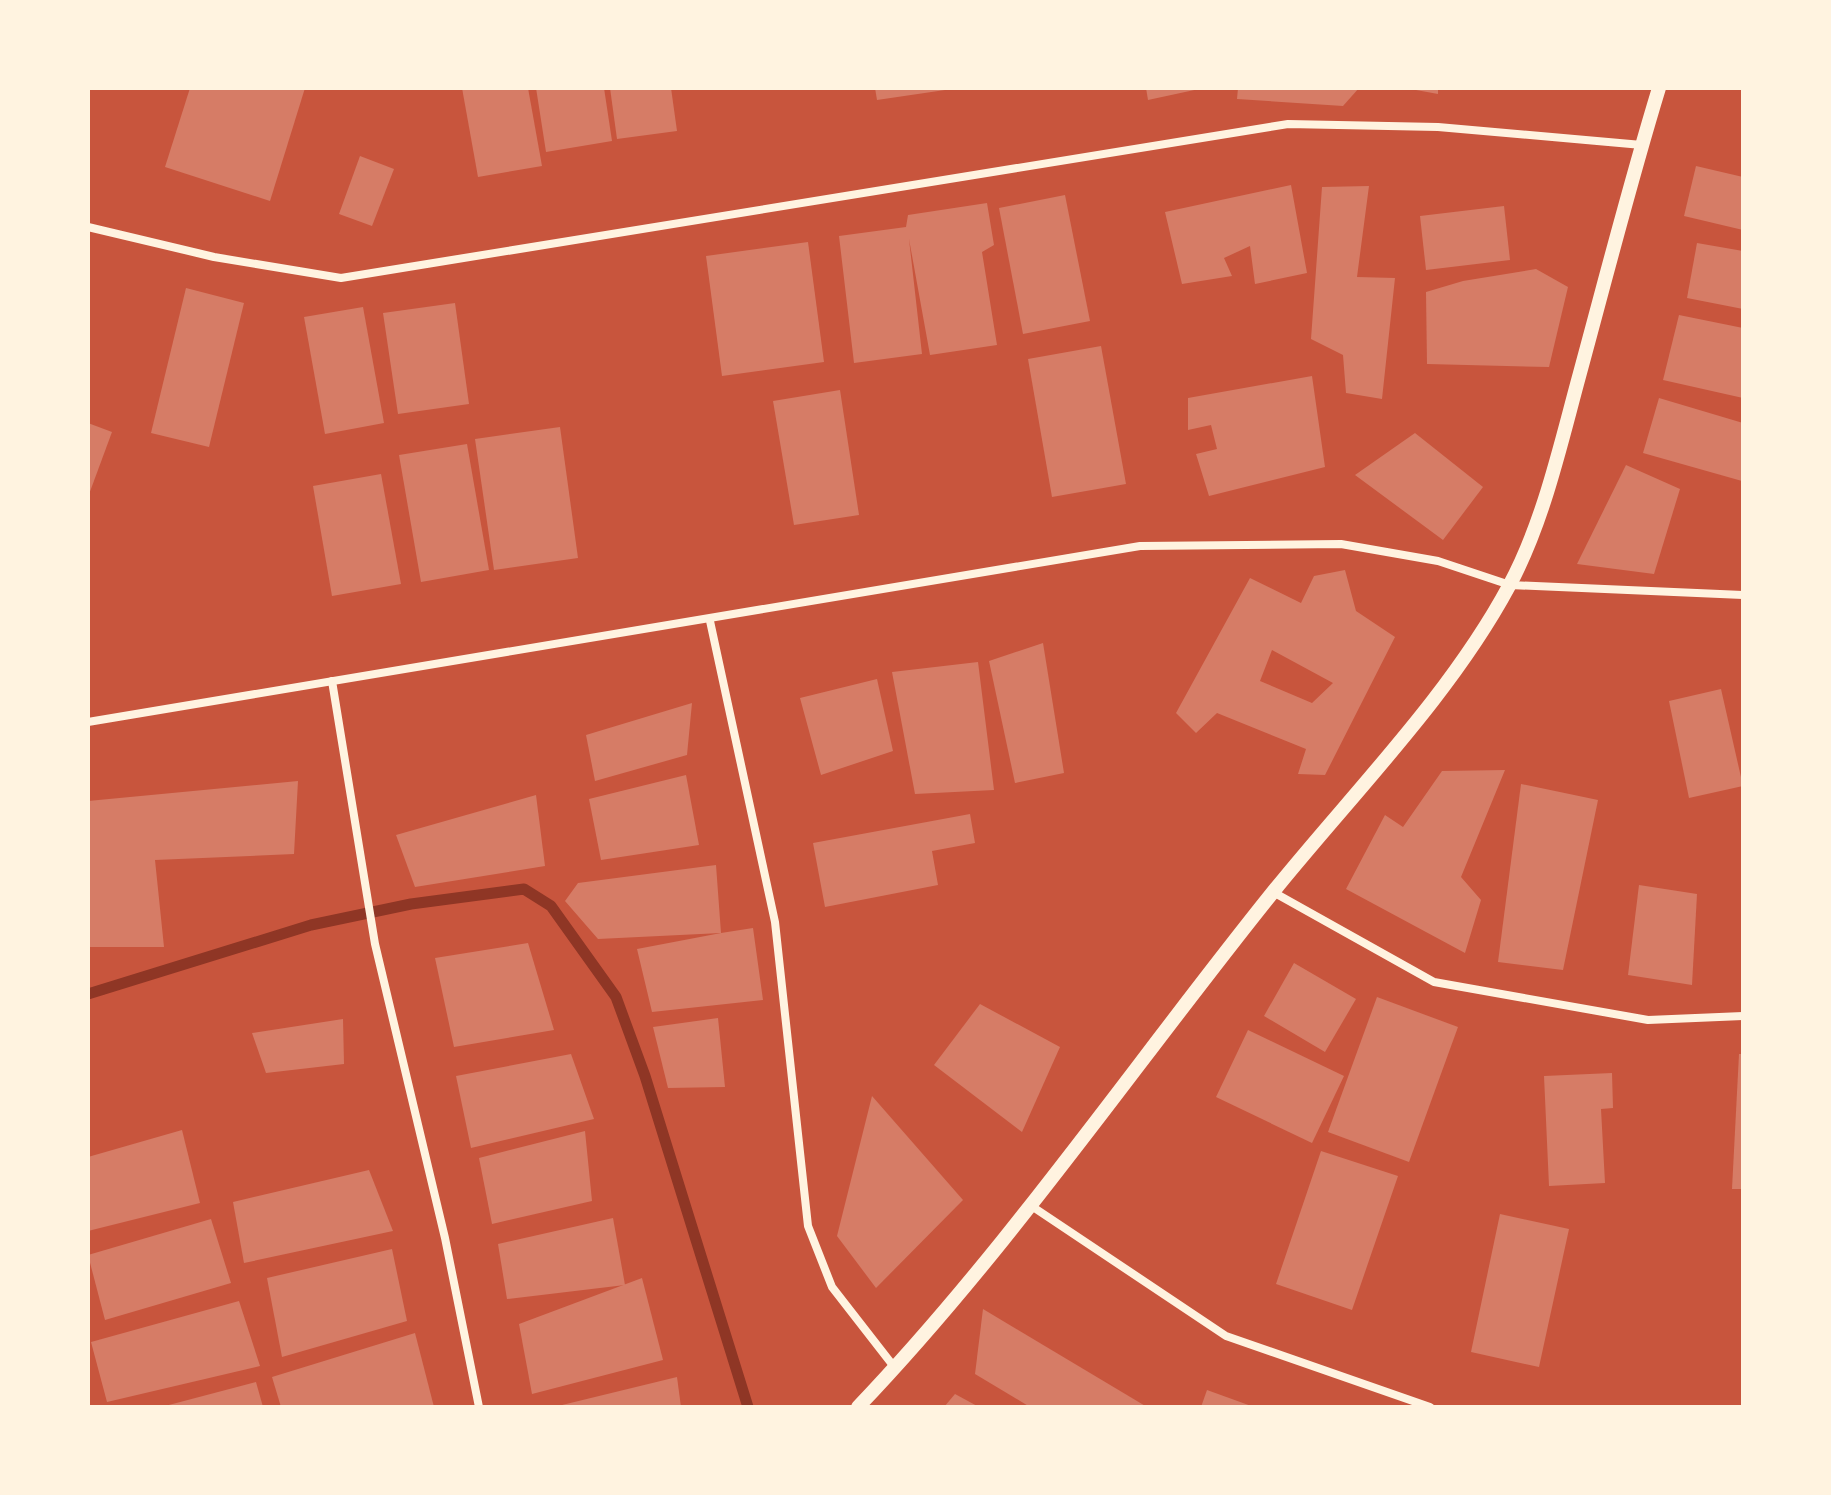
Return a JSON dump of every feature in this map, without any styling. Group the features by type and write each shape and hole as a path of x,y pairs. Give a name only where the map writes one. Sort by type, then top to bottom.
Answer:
{"street":[{"path":"858,1407 895,1368 1029,1204 1273,892 1450,676 1510,585 1540,509 1558,450 1659,88"},
{"path":"88,227 214,257 341,278 1288,124 1438,127 1642,145"},
{"path":"88,722 710,621 1140,546 1341,544 1438,561 1510,585 1743,595"},
{"path":"710,621 775,922 808,1226 832,1287 895,1368"},
{"path":"332,681 366,900 445,1238 479,1407"},
{"path":"1273,892 1434,982 1648,1020 1743,1016"},
{"path":"1029,1204 1226,1336 1430,1407"}],"building":[{"path":"190,88 305,88 270,201 165,167"},
{"path":"462,88 528,88 542,166 478,177"},
{"path":"536,88 604,88 612,141 546,152"},
{"path":"610,88 671,88 677,131 617,139"},
{"path":"875,88 945,88 945,90 877,100"},
{"path":"1146,88 1199,88 1199,89 1148,100"},
{"path":"1238,88 1359,88 1343,106 1237,99"},
{"path":"1405,88 1438,88 1438,94"},
{"path":"360,156 394,169 372,226 339,214"},
{"path":"1696,166 1743,177 1743,230 1684,216"},
{"path":"1291,185 1307,273 1255,284 1250,246 1224,258 1232,276 1182,284 1165,212"},
{"path":"1369,186 1357,277 1395,278 1382,399 1346,393 1343,355 1311,339 1322,187"},
{"path":"1065,195 1090,321 1023,334 999,208"},
{"path":"987,203 994,245 982,252 997,345 930,355 909,239 922,354 854,363 839,236 906,227 908,215"},
{"path":"1504,206 1510,260 1426,270 1420,216"},
{"path":"808,242 824,362 722,376 706,256"},
{"path":"1697,243 1743,251 1743,309 1687,298"},
{"path":"1536,269 1568,287 1549,367 1427,364 1426,292 1463,281"},
{"path":"186,288 244,303 209,447 151,433"},
{"path":"455,303 469,404 398,414 383,313"},
{"path":"363,307 384,423 325,434 304,317"},
{"path":"1679,315 1743,328 1743,398 1663,380"},
{"path":"1101,346 1126,484 1052,497 1028,359"},
{"path":"1312,376 1325,467 1209,496 1196,454 1217,449 1211,425 1188,430 1188,398"},
{"path":"840,390 859,515 794,525 773,401"},
{"path":"1659,398 1743,423 1742,481 1643,453"},
{"path":"88,423 112,432 88,497"},
{"path":"560,427 578,558 494,570 475,439"},
{"path":"1415,433 1483,487 1443,540 1355,475"},
{"path":"467,444 489,570 421,582 399,455"},
{"path":"1626,465 1680,489 1654,574 1577,564"},
{"path":"381,474 401,584 332,596 313,486"},
{"path":"1345,570 1356,611 1395,637 1325,775 1298,774 1306,749 1217,713 1196,733 1176,713 1250,578 1301,603 1314,576","holes":["1272,650 1333,683 1312,703 1260,681"]},
{"path":"1043,643 1064,773 1015,783 989,661"},
{"path":"978,662 994,790 915,794 892,672"},
{"path":"877,679 893,751 821,775 800,698"},
{"path":"1721,689 1743,786 1689,798 1669,701"},
{"path":"692,703 687,755 595,781 586,735"},
{"path":"1505,770 1461,877 1481,900 1465,953 1346,889 1385,815 1403,827 1442,771"},
{"path":"686,775 699,845 601,860 589,799"},
{"path":"298,781 294,854 155,860 164,947 88,947 88,801"},
{"path":"1521,784 1598,800 1563,970 1498,962"},
{"path":"536,795 545,866 415,887 396,835"},
{"path":"970,814 975,843 932,851 938,885 825,907 813,843"},
{"path":"716,865 721,933 598,939 565,901 578,883"},
{"path":"1639,885 1697,894 1692,985 1628,975"},
{"path":"753,928 763,1000 652,1012 637,949"},
{"path":"528,943 554,1030 454,1047 435,958"},
{"path":"1294,963 1356,999 1325,1052 1264,1016"},
{"path":"1377,997 1458,1027 1409,1162 1328,1132"},
{"path":"980,1004 1060,1047 1022,1132 934,1065"},
{"path":"718,1018 725,1087 668,1088 653,1027"},
{"path":"343,1019 344,1064 266,1073 252,1033"},
{"path":"1248,1030 1344,1076 1312,1143 1216,1097"},
{"path":"571,1054 594,1119 471,1148 456,1076"},
{"path":"1739,1054 1743,1054 1743,1189 1732,1189"},
{"path":"1612,1073 1613,1108 1601,1109 1605,1183 1549,1186 1544,1076"},
{"path":"872,1096 963,1200 876,1288 837,1236"},
{"path":"182,1130 200,1203 88,1231 88,1157"},
{"path":"585,1131 592,1201 492,1224 479,1158"},
{"path":"1321,1151 1398,1176 1352,1310 1276,1284"},
{"path":"369,1170 393,1231 244,1263 233,1202"},
{"path":"1500,1214 1569,1229 1539,1367 1471,1352"},
{"path":"613,1218 625,1285 507,1299 498,1244"},
{"path":"211,1219 231,1283 105,1320 88,1255"},
{"path":"392,1249 407,1321 282,1357 267,1278"},
{"path":"642,1278 663,1360 532,1394 519,1324"},
{"path":"239,1301 260,1366 107,1402 91,1342"},
{"path":"983,1309 1147,1407 1030,1407 975,1374"},
{"path":"415,1333 434,1407 281,1407 272,1377"},
{"path":"677,1377 681,1407 558,1407 558,1406"},
{"path":"256,1382 263,1407 165,1407 165,1406"},
{"path":"1207,1390 1254,1407 1201,1407"},
{"path":"955,1394 979,1407 944,1407"}],"waterway":[{"path":"88,994 311,925 411,904 524,889 551,906 616,997 645,1076 748,1407"}]}
